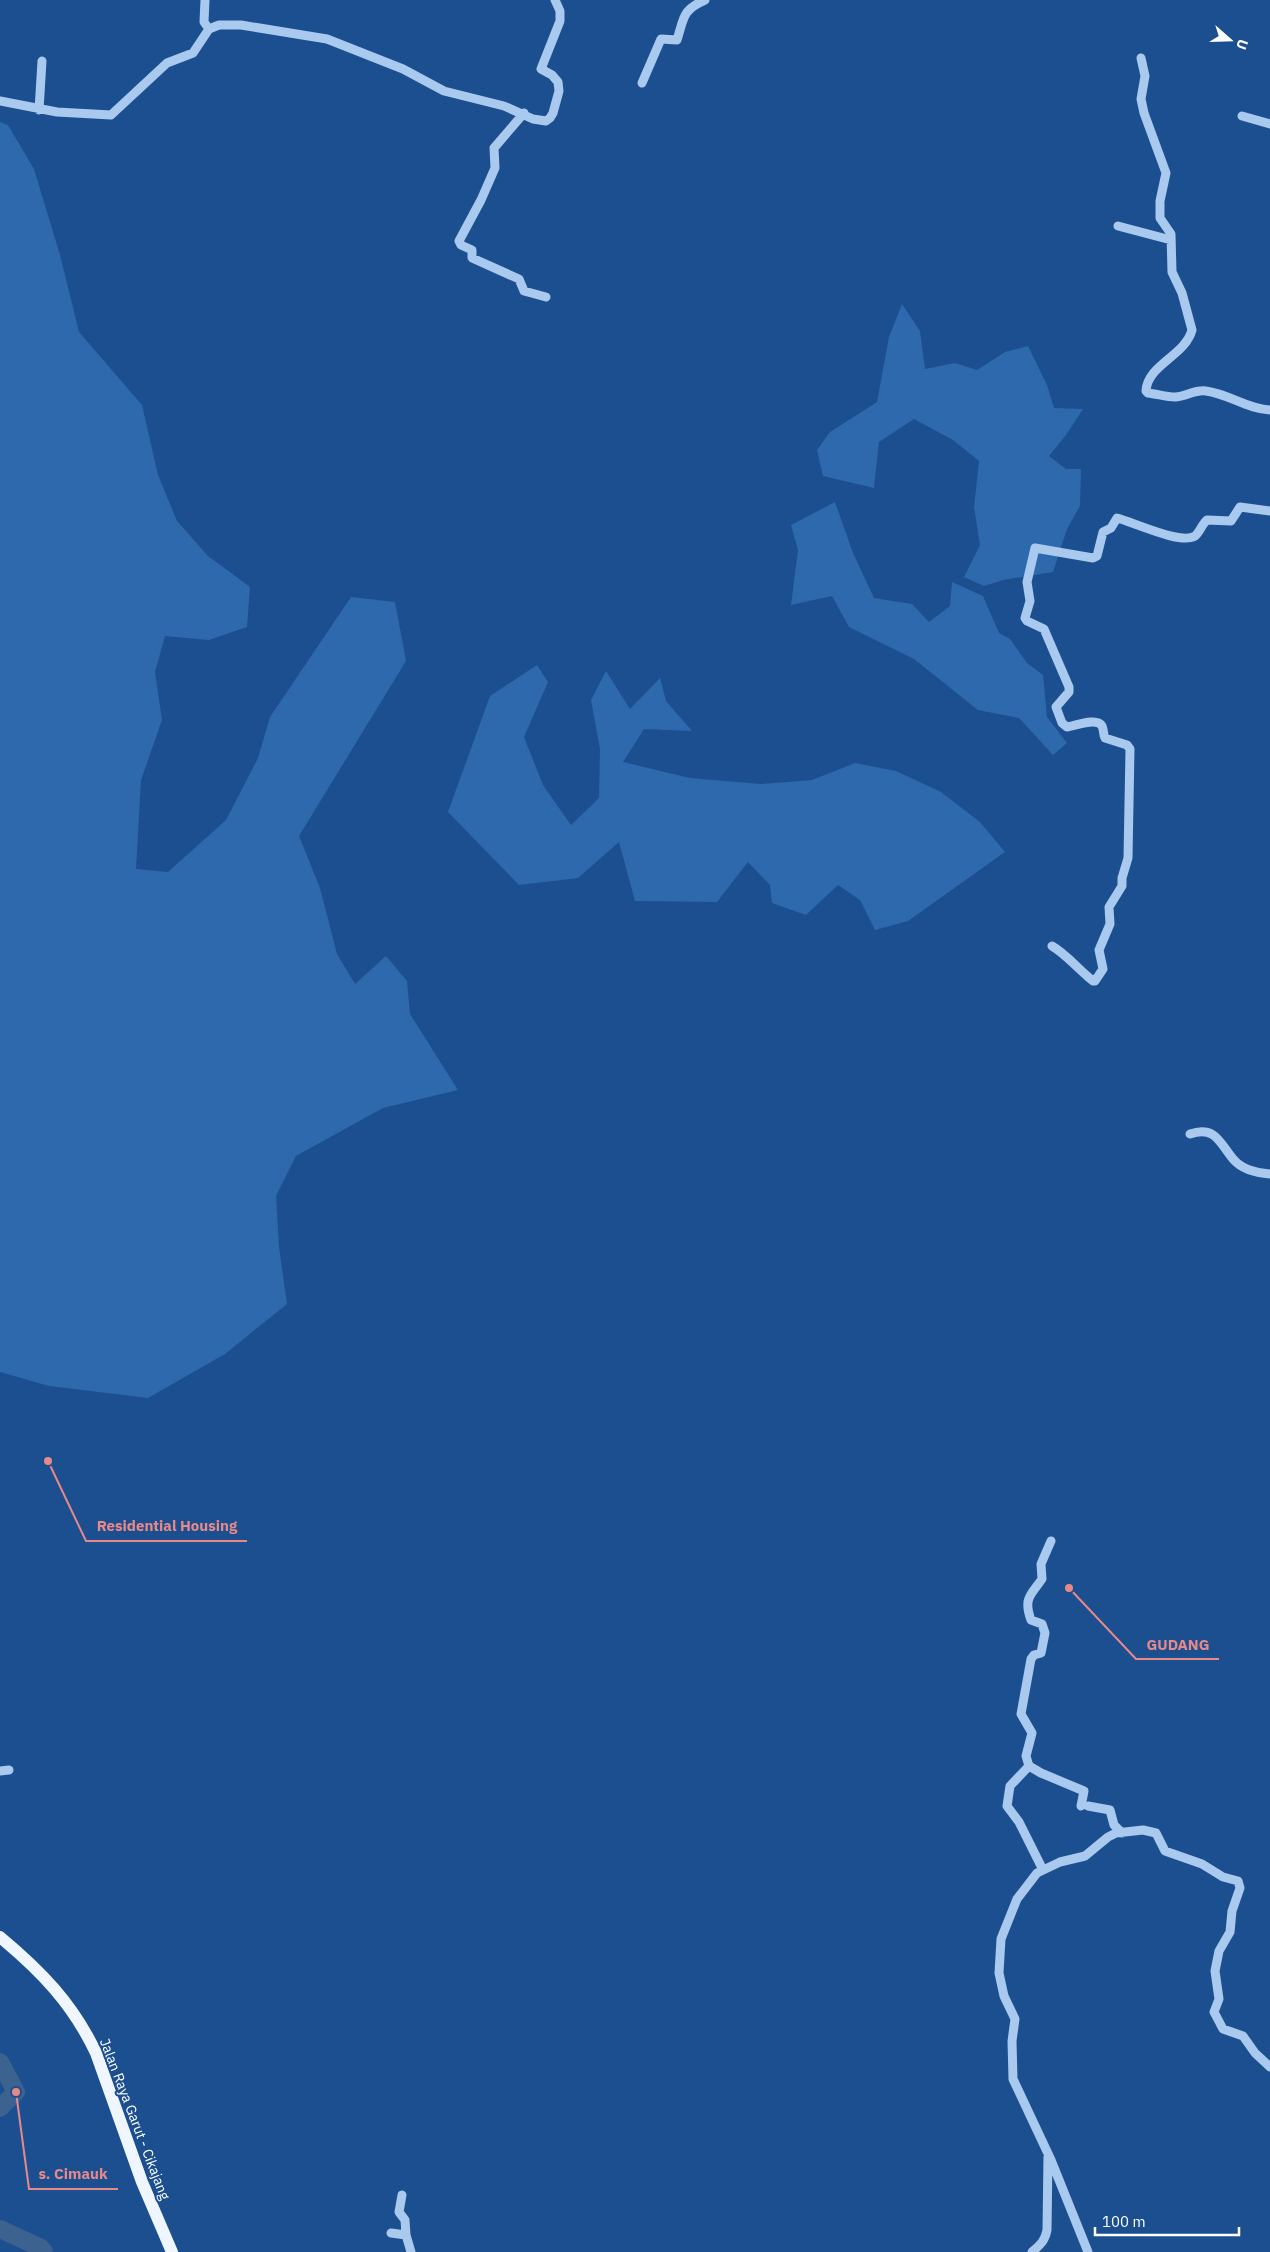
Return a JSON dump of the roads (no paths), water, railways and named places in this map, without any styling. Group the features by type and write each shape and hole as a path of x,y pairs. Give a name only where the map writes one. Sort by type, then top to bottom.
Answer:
{"main road":[{"name":"Jalan Raya Garut - Cikajang","path":"0,1937 46,1977 60,1994 88,2036 96,2053 142,2182 172,2252"}],"street":[{"path":"205,0 204,22 209,29"},
{"path":"0,101 39,110 111,115 168,63 193,53 209,29 219,25 241,25 327,39 403,70 444,91 546,121 550,118 560,91 558,82 552,75 541,68 560,21 560,11 555,0"},
{"path":"642,83 661,39 677,40 684,15 695,4 706,0"},
{"path":"1141,58 1145,76 1141,99 1144,113 1166,173 1160,201 1160,218 1171,234 1172,272 1182,293 1192,330 1180,350 1153,373 1146,386 1147,392 1176,397 1194,391 1206,391 1229,398 1252,409 1270,410"},
{"path":"39,110 42,61"},
{"path":"524,113 494,148 494,168 481,200 459,241 472,250 472,258 519,280 524,291 546,297"},
{"path":"1242,116 1270,124"},
{"path":"1118,226 1171,240"},
{"path":"1052,946 1066,954 1074,966 1093,981 1095,981 1103,969 1099,950 1110,924 1108,907 1122,886 1122,878 1128,855 1130,749 1127,745 1105,738 1102,727 1098,723 1092,722 1067,727 1062,724 1056,707 1069,692 1070,688 1044,629 1025,618 1030,601 1027,582 1035,548 1093,558 1097,556 1104,530 1111,528 1117,518 1149,529 1185,538 1196,535 1207,520 1231,521 1240,507 1270,512"},
{"path":"1190,1134 1202,1132 1211,1134 1222,1143 1234,1160 1252,1172 1270,1174"},
{"path":"1028,1766 1026,1756 1032,1733 1021,1714 1031,1660 1034,1655 1041,1653 1045,1633 1042,1624 1031,1620 1027,1606 1029,1594 1042,1579 1041,1564 1051,1541"},
{"path":"1028,1766 1084,1791 1085,1806 1110,1810 1114,1825 1122,1833"},
{"path":"1028,1766 1010,1786 1007,1806 1019,1822 1044,1870"},
{"path":"1088,2252 1080,2227 1049,2154 1014,2079 1011,2063 1015,2019 1004,1996 999,1973 1001,1939 1007,1927 1011,1910 1031,1879 1060,1862 1084,1856 1108,1837 1143,1830 1156,1833 1165,1851 1202,1864 1223,1877 1238,1880 1240,1888 1232,1911 1230,1932 1219,1951 1215,1971 1219,1999 1214,2012 1223,2029 1242,2036 1255,2053 1270,2067"},
{"path":"1032,2252 1039,2248 1046,2237 1049,2154"},
{"path":"402,2195 399,2212 405,2220 406,2235 411,2252"},
{"path":"391,2233 406,2235"}],"waterway":[{"path":"0,2062 16,2092 0,2108"},
{"path":"0,2229 41,2248 44,2252"}],"place":[{"name":"Residential Housing","path":"48,1461"},
{"name":"GUDANG","path":"1069,1588"},
{"name":"s. Cimauk","path":"16,2092"}]}
